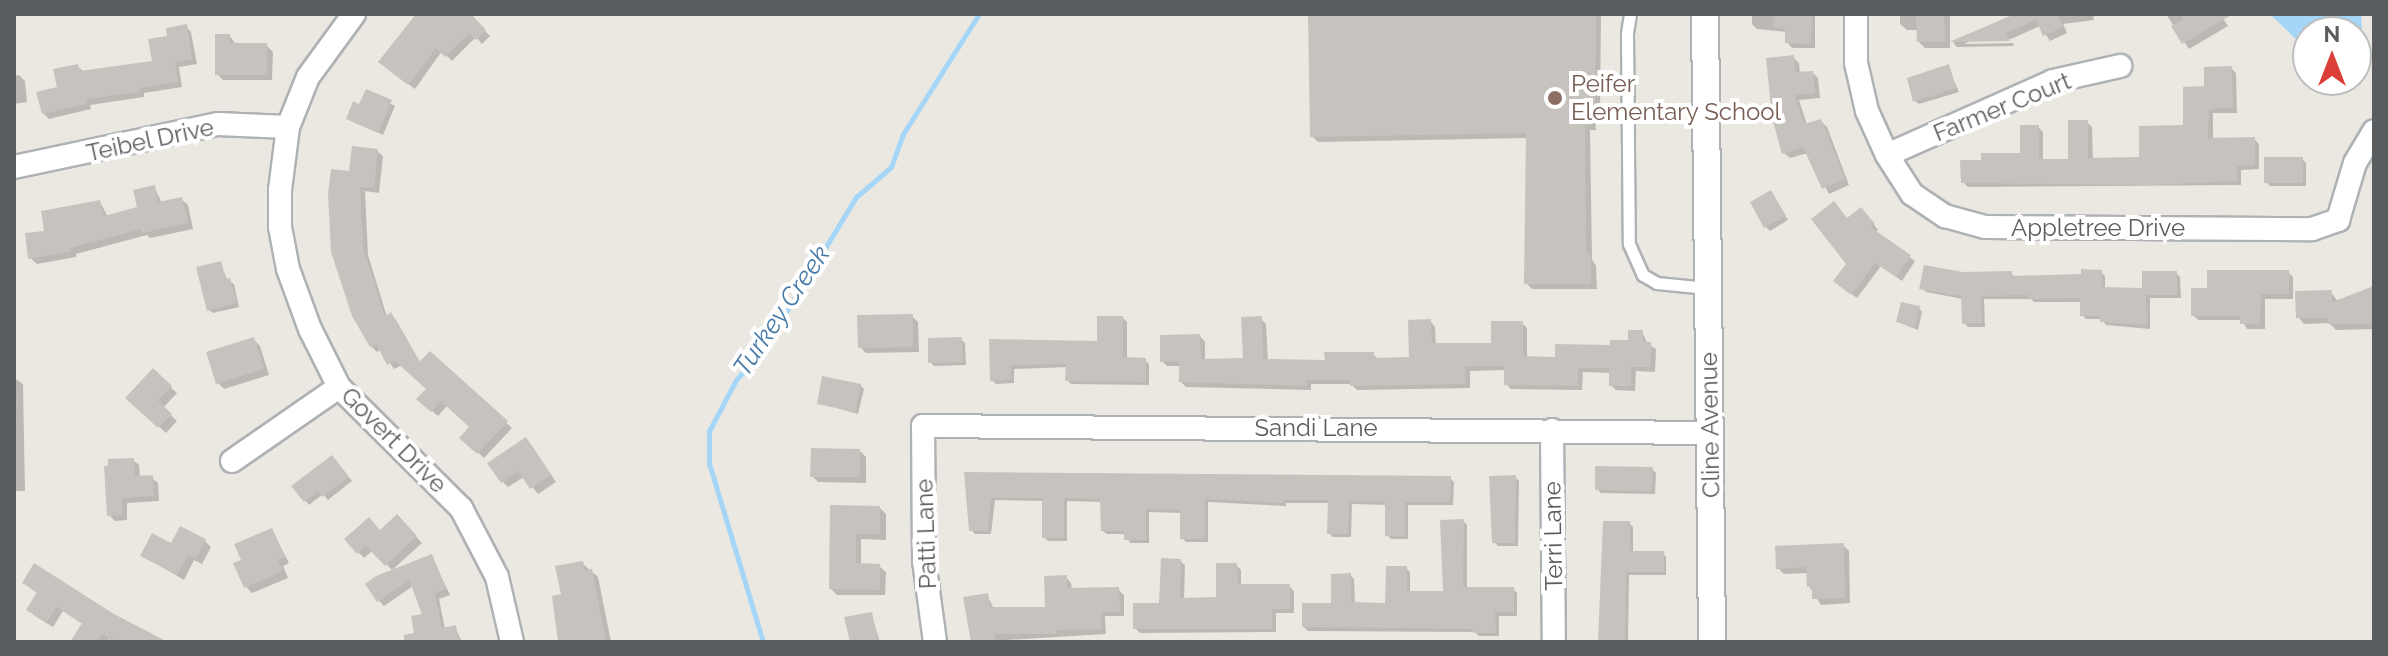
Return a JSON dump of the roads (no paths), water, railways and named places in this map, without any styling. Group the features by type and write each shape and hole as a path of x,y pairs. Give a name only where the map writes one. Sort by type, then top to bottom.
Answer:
{"street":[{"name":"Govert Drive","path":"354,14 308,77 288,127 280,190 280,227 288,269 310,329 339,387 461,508 497,577 512,642"},
{"name":"Cline Avenue","path":"1705,14 1712,642"},
{"name":"Appletree Drive","path":"1856,14 1856,63 1867,111 1887,155 1912,194 1945,216 1985,227 2312,229 2338,220 2355,163 2374,131"},
{"name":"Farmer Court","path":"1887,155 2053,81 2120,66"},
{"name":"Teibel Drive","path":"14,167 218,124 288,127"},
{"path":"232,461 339,387"},
{"name":"Sandi Lane","path":"923,426 1710,433"},
{"name":"Patti Lane","path":"923,426 924,561 935,642"},
{"name":"Terri Lane","path":"1552,430 1554,642"}],"lane":[{"path":"1630,14 1627,34 1629,244 1643,275 1657,283 1708,288"}],"water":[{"path":"2270,14 2361,14 2292,16 2292,35"}],"waterway":[{"name":"Turkey Creek","path":"763,642 709,463 709,431 736,380 766,345 856,197 891,167 903,134 979,14"}],"place":[{"name":"Peifer Elementary School","path":"1555,98"}]}
